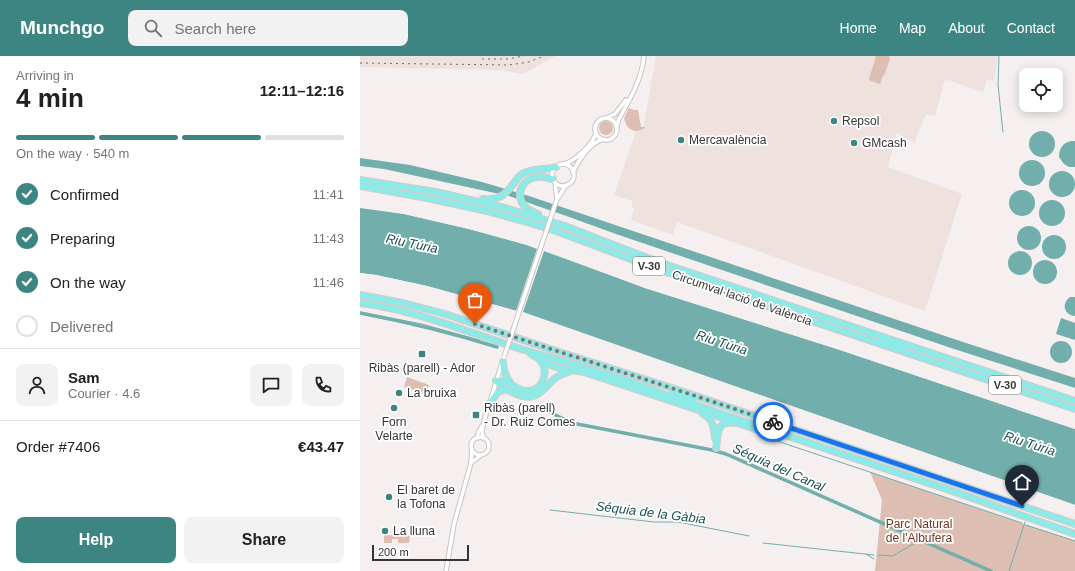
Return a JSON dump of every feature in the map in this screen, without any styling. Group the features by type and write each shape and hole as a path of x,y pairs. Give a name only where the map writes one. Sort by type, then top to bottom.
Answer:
{"highway":[{"path":"436,192 446,192 484,199 496,199 506,194 520,175 529,170 556,167"},
{"path":"554,181 540,176 531,178 524,183 520,190 520,198 522,204 532,212 560,222 566,226"},
{"name":"Circumval·lació de València","path":"360,180 436,192 494,205 566,226 661,263 1075,401"},
{"name":"Circumval·lació de València","path":"360,186 487,211 556,231 660,270 1075,409"},
{"path":"360,295 403,303 445,314 672,388 1075,524"},
{"path":"360,303 401,311 443,322 520,348 620,378 1075,534"},
{"path":"820,316 827,320 926,357 934,362"},
{"path":"520,348 549,365 560,369 584,372 886,472 929,483"},
{"path":"504,359 503,368 506,378 513,386"},
{"path":"496,381 504,381 523,391 532,390 540,386 544,379 545,371 541,360"},
{"path":"496,381 499,386 522,397 534,396 543,392 561,373 572,370"},
{"path":"643,379 706,407 743,420"},
{"path":"490,403 498,392 505,389"},
{"path":"671,401 705,414 709,417 713,424 716,448 718,431 721,426 726,423 733,423 791,440"}],"street":[{"path":"572,172 577,162 595,143 614,136 619,119 640,75 644,56"},
{"path":"557,199 552,172 556,167 574,160 593,139 596,132 595,127 598,122 602,118 613,116 633,92"},
{"path":"608,118 613,120 617,125"},
{"path":"596,132 604,139"},
{"path":"471,463 485,453 489,447 482,431 496,381 557,199 566,185 572,180 572,172 569,167 564,165"},
{"path":"554,181 562,186 566,185"},
{"path":"478,438 478,433 484,421"},
{"path":"446,571 454,524 471,463 472,442 478,438 484,438"},
{"path":"472,449 476,454 481,455"}],"shaded area":[{"path":"360,56 555,56 523,74 500,70 360,67"},
{"name":"Mercavalència","path":"656,56 998,56 994,81 987,79 983,92 945,79 935,116 926,114 914,143 897,133 888,167 962,194 925,311 677,222 673,235 631,220 634,208 632,207 632,201 614,195 636,131 643,130"}],"green space":[{"path":"876,56 889,56 890,59 880,84 869,79"},
{"path":"629,108 638,110 641,127 645,128 634,131 629,128 624,118"},
{"path":"603,121 609,121 613,125 613,131 609,135 603,135 599,131 599,125"},
{"path":"407,377 429,385 426,394 404,387"},
{"name":"Parc Natural de l'Albufera","path":"870,472 1075,541 1075,571 875,571 882,500"},
{"path":"384,535 410,536 409,543 398,543 398,539 392,539 392,543 384,543"}],"water":[{"path":"1042,131 1051,135 1055,144 1051,153 1042,157 1033,153 1029,144 1033,135"},
{"path":"1071,141 1075,141 1075,167 1069,167 1064,164 1059,157 1062,146"},
{"path":"360,158 410,165 482,182 529,196 963,342 1075,378 1075,388 951,348 509,196 384,169 360,166"},
{"path":"1032,160 1041,164 1045,173 1041,182 1032,186 1023,182 1019,173 1023,164"},
{"path":"1062,171 1071,175 1075,184 1071,193 1062,197 1053,193 1049,184 1053,175"},
{"path":"1022,190 1031,194 1035,203 1031,212 1022,216 1013,212 1009,203 1013,194"},
{"path":"1052,200 1061,204 1065,213 1061,222 1052,226 1043,222 1039,213 1043,204"},
{"name":"Riu Túria","path":"360,208 404,214 469,229 527,245 645,288 834,348 1075,429 1075,505 524,313 427,286 360,273"},
{"path":"1029,226 1037,230 1041,238 1037,246 1029,250 1021,246 1017,238 1021,230"},
{"path":"1054,235 1062,239 1066,247 1062,255 1054,259 1046,255 1042,247 1046,239"},
{"path":"1020,251 1028,255 1032,263 1028,271 1020,275 1012,271 1008,263 1012,255"},
{"path":"1045,260 1053,264 1057,272 1053,280 1045,284 1037,280 1033,272 1037,264"},
{"path":"1070,297 1075,297 1075,316 1068,314 1065,309 1065,303"},
{"path":"1061,318 1075,323 1075,340 1056,334"},
{"path":"1061,341 1069,344 1072,352 1069,360 1061,363 1053,360 1050,352 1053,344"}],"pier":[{"path":"360,206 404,212 469,227 528,244 646,286 834,346 1075,426 1075,429 834,348 645,288 544,251 523,312 1075,505 1075,507 523,315 427,288 360,275 360,273 376,275 427,286 516,311 537,249 469,229 404,214"}],"waterway":[{"path":"999,56 998,85 1003,132"},
{"path":"360,312 422,324 479,340"},
{"path":"360,313 429,328 497,347"},
{"name":"Séquia del Canal","path":"549,412 572,423 726,454 991,571"},
{"path":"774,440 1022,523"},
{"name":"Séquia de la Gàbia","path":"550,510 654,522 678,522 749,536"},
{"path":"1009,571 1025,522"},
{"path":"1026,525 1075,541"},
{"name":"Séquia de la Gàbia","path":"878,555 893,556 913,544 923,541"},
{"name":"Séquia de la Gàbia","path":"763,543 874,555"},
{"name":"Séquia de la Gàbia","path":"866,554 874,559"}],"railway":[{"path":"482,59 508,59 524,56"},
{"path":"360,63 509,65 529,62 544,56"}],"way so far":[{"path":"475,324 773,422"}],"place":[{"name":"Repsol","path":"834,121"},
{"name":"Mercavalència","path":"681,140"},
{"name":"GMcash","path":"854,143"},
{"name":"Ribàs (parell) - Ador","path":"422,354"},
{"name":"La bruixa","path":"399,393"},
{"name":"Forn Velarte","path":"394,408"},
{"name":"Ribàs (parell) - Dr. Ruiz Comes","path":"476,415"},
{"name":"El baret de la Tofona","path":"389,497"},
{"name":"La lluna","path":"385,531"}],"route":[{"path":"773,422 1022,506"}]}
